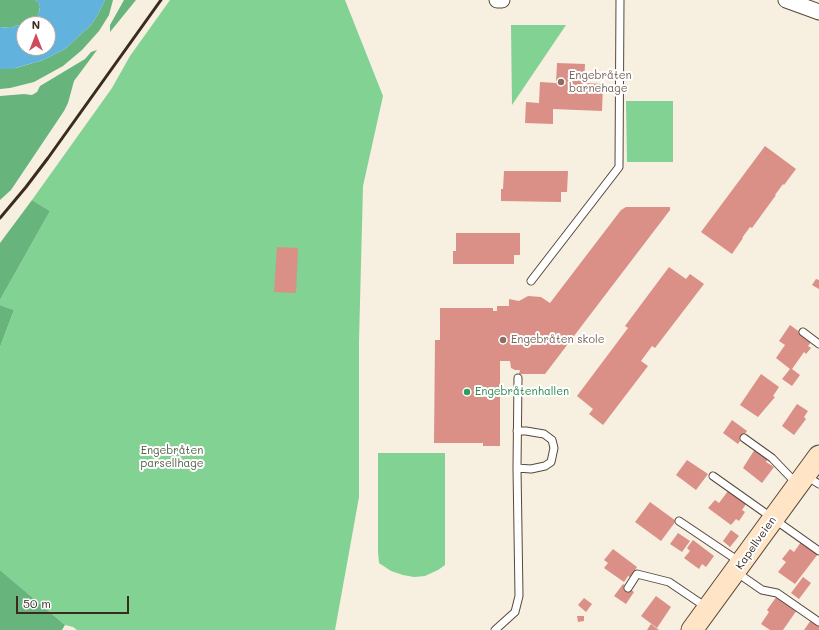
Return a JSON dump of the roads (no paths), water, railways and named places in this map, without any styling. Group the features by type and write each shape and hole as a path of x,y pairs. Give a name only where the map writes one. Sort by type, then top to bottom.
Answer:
{"street":[{"path":"497,0 502,0"},
{"path":"786,0 819,12"},
{"name":"Kapellveien","path":"692,630 773,518 807,481 819,456"}],"lane":[{"path":"531,281 619,167 620,0"},
{"path":"803,332 819,344"},
{"path":"496,630 515,612 519,596 517,468 518,378"},
{"path":"517,431 544,434 552,440 554,448 551,462 545,466 531,469 517,468"},
{"path":"744,438 807,481"},
{"path":"712,476 819,551"},
{"path":"679,520 738,567 762,590 778,593 819,622"},
{"path":"628,588 637,574 669,582 708,608"}],"water":[{"path":"35,0 105,0 91,25 65,49 56,54 56,16 38,16 40,8 39,3"},
{"path":"16,26 16,56 51,56 43,60 12,69 0,69 0,27 11,28"}],"railway":[{"path":"0,218 48,158 161,0"}],"place":[{"name":"Engebråten barnehage","path":"561,82"},
{"name":"Engebråten skole","path":"503,340"},
{"name":"Engebråtenhallen","path":"467,392"}],"park label":[{"name":"Engebråten parsellhage","path":"172,457"}]}
